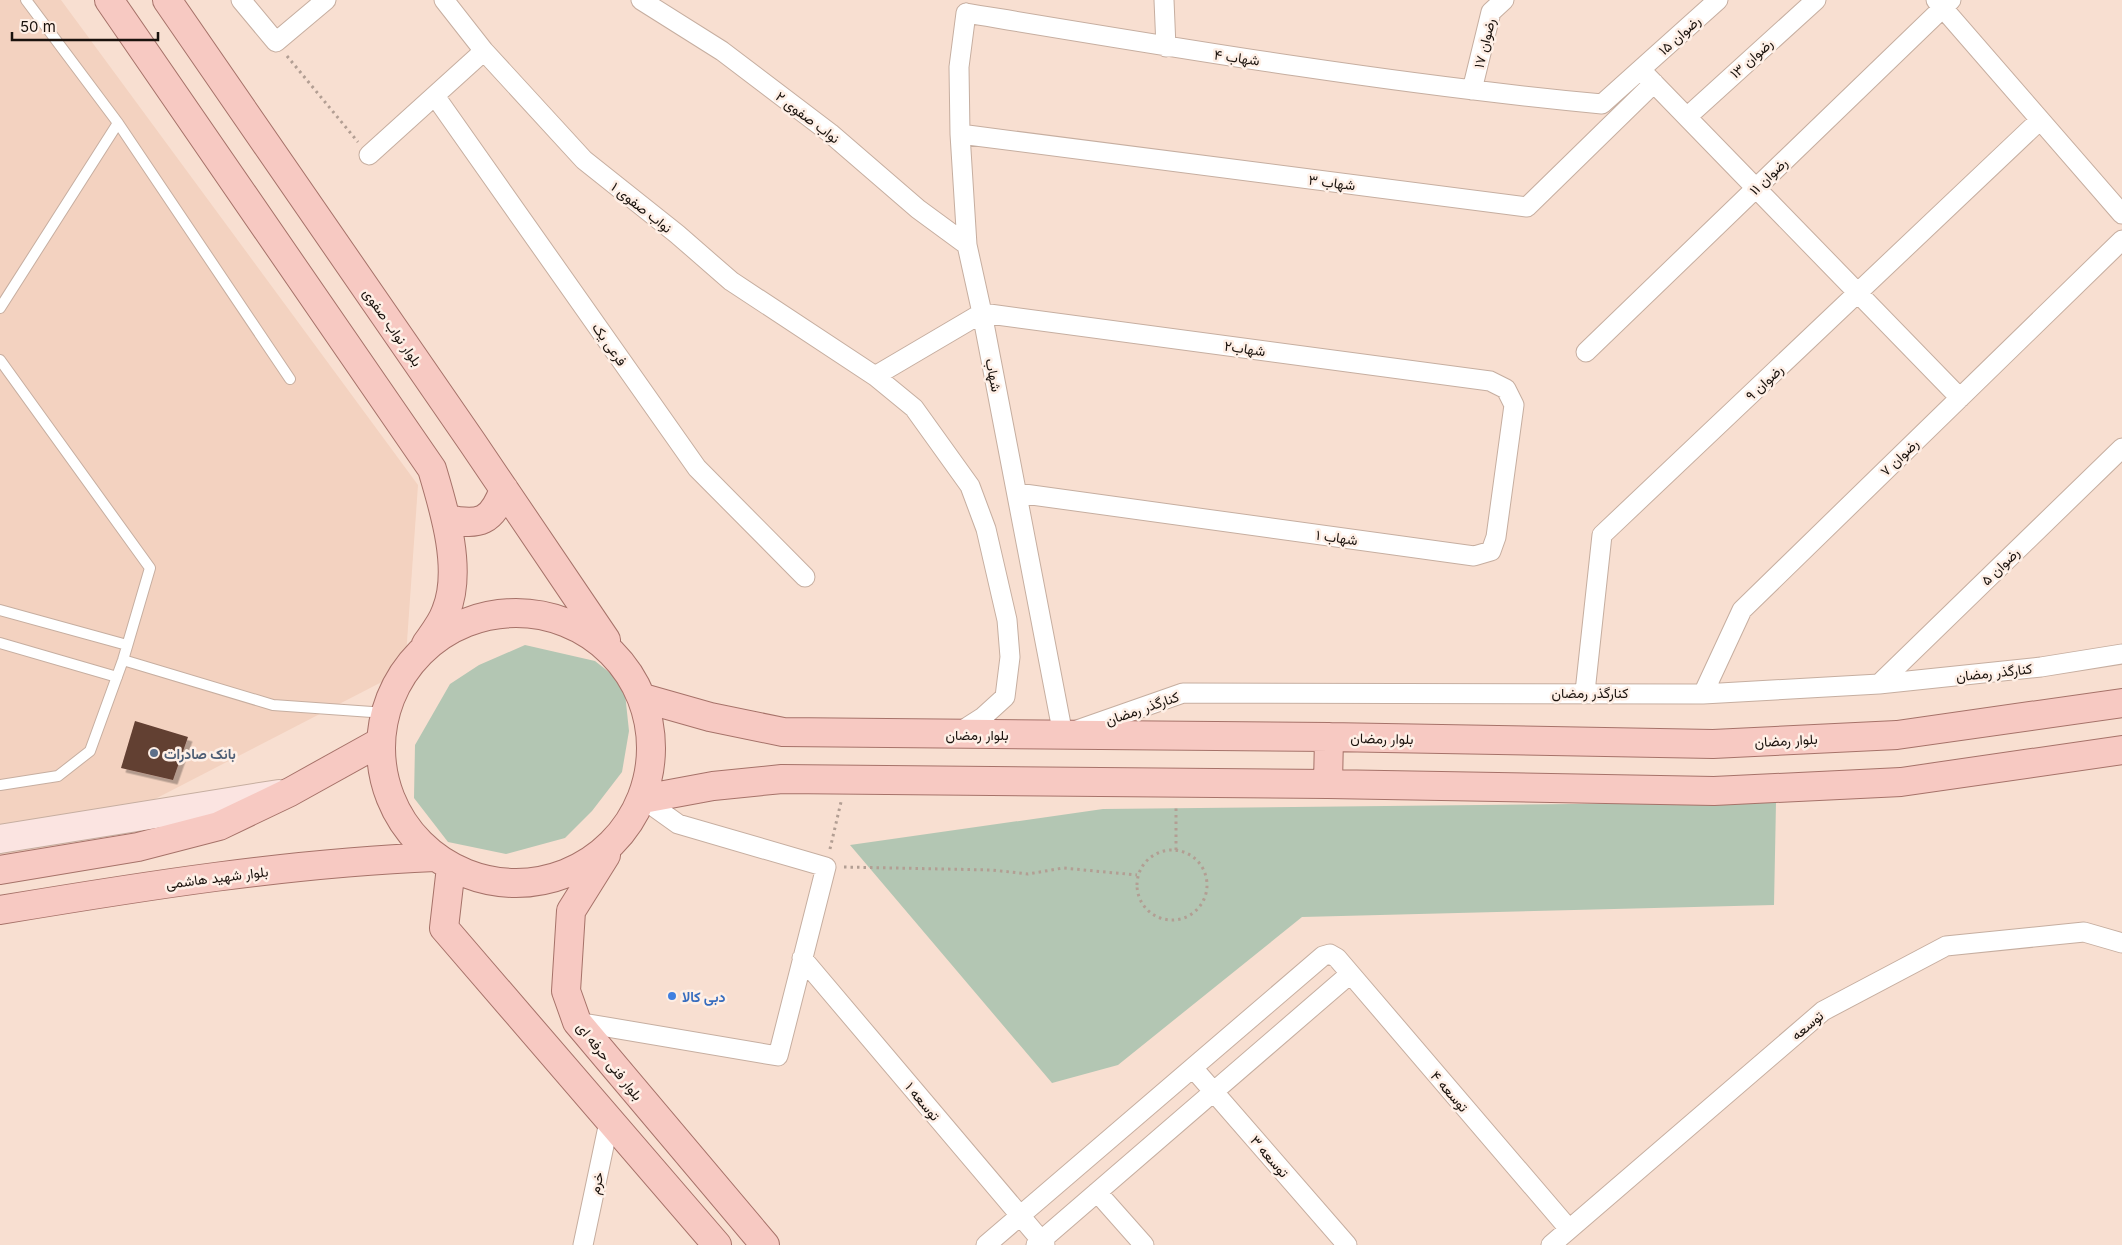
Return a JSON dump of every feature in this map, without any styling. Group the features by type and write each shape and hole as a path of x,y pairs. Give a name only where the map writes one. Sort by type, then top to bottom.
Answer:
{"main road":[{"path":"109,0 432,469 447,520 453,573 448,602 446,611 424,648 404,670 387,705 380,742 386,786 405,825 443,862 492,882 535,883 576,870 612,845"},
{"name":"بلوار نواب صفوی","path":"167,0 504,489 643,698"},
{"path":"447,520 480,523 496,509 504,489"},
{"path":"424,648 470,620 522,612 573,625 616,656"},
{"path":"643,698 653,748 643,799 713,786 782,779 1328,784 1714,791 1901,782 2122,750"},
{"name":"بلوار رمضان","path":"643,698 710,717 782,732 1329,737 1722,744 1897,735 2122,703"},
{"path":"1328,784 1329,737"},
{"path":"0,870 138,847 219,826 290,792 380,742"},
{"name":"بلوار فنی حرفه ای","path":"643,799 571,911 566,991 577,1022 766,1245"},
{"name":"بلوار شهید هاشمی","path":"0,910 145,886 330,862 443,862"},
{"path":"443,862 444,928 609,1122 717,1245"}],"street":[{"path":"241,0 276,42 326,0"},
{"name":"نواب صفوی ۱","path":"444,0 484,51 584,160 630,199 677,234 731,281 875,376 914,408 970,486 986,529 1007,620 1010,657 1005,697 983,717 957,734"},
{"name":"نواب صفوی ۲","path":"641,0 722,51 830,133 918,209 967,245"},
{"path":"1164,0 1166,46"},
{"name":"رضوان ۱۷","path":"1472,90 1491,12 1504,0"},
{"name":"رضوان ۱۵","path":"1508,95 1602,104 1718,0"},
{"name":"رضوان ۱۳","path":"1687,117 1816,0"},
{"path":"1943,3 2040,120 2122,214"},
{"name":"رضوان ۱۱","path":"1586,352 1756,188 1943,3"},
{"name":"شهاب","path":"962,6 959,67 960,134 967,245 1017,493 1062,735"},
{"name":"شهاب ۴","path":"962,6 1166,46 1508,95"},
{"path":"370,155 484,51"},
{"path":"1641,69 1960,398"},
{"name":"شهاب ۳","path":"960,134 1527,207 1654,83"},
{"name":"فرعی یک","path":"435,96 697,468 805,577"},
{"name":"رضوان ۹","path":"1585,692 1602,535 2040,120"},
{"name":"رضوان ۷","path":"1703,694 1742,610 2122,240"},
{"path":"875,376 982,313"},
{"name":"شهاب۲","path":"982,313 1490,381 1506,389"},
{"name":"شهاب ۱","path":"1017,493 1474,556 1491,551 1496,538 1514,405 1506,389"},
{"name":"رضوان ۵","path":"1878,684 2122,448"},
{"name":"کنارگذر رمضان","path":"1062,735 1183,693 1585,692 1703,694 1878,684 2041,667 2121,654"},
{"path":"0,839 290,792"},
{"path":"577,1022 778,1056 826,866 678,824 643,799"},
{"name":"توسعه","path":"1550,1245 1823,1010 1946,946 2084,932 2122,943"},
{"name":"توسعه ۴","path":"1193,1068 1323,956 1330,954 1337,958 1569,1229"},
{"name":"توسعه ۱","path":"802,958 1020,1216 1040,1244"},
{"path":"1040,1244 1097,1192 1350,974"},
{"path":"986,1245 1193,1068"},
{"name":"توسعه ۳","path":"1193,1068 1347,1245"},
{"name":"خرم","path":"583,1245 609,1122"},
{"path":"1097,1192 1144,1245"}],"lane":[{"path":"26,0 118,123 290,379"},
{"path":"0,308 118,123"},
{"path":"0,360 150,568 123,660 90,751 58,776 0,785"},
{"path":"0,610 127,645"},
{"path":"0,644 117,677"},
{"path":"123,660 273,705 386,713"}],"path":[{"path":"276,42 370,155"},
{"path":"847,780 826,866 992,870 1028,874 1063,868 1137,875"},
{"path":"1176,783 1176,850"},
{"path":"1163,850 1176,850 1188,854 1197,861 1204,871 1207,883 1206,895 1200,906 1191,915 1180,920 1156,917 1146,910 1139,900 1136,888 1137,875 1143,864 1152,856 1163,850"}],"shaded area":[{"path":"0,0 61,0 418,485 405,670 0,879"}],"green space":[{"path":"525,645 595,661 624,684 629,731 622,772 592,811 565,838 506,854 448,842 414,798 415,745 450,684 479,665"},
{"path":"1776,802 1774,905 1302,917 1118,1065 1052,1083 850,845 1103,809"}],"building":[{"name":"بانک صادرات","path":"135,721 188,737 173,780 121,768"}],"place":[{"name":"بانک صادرات","path":"154,753"},
{"name":"دبی کالا","path":"672,996"}]}
